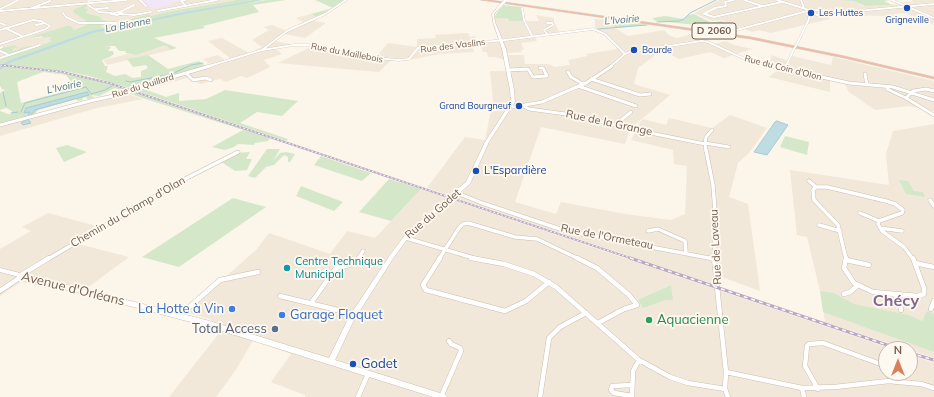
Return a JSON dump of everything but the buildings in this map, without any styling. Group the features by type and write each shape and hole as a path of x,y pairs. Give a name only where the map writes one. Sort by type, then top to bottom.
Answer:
{"highway":[{"name":"D 2060","path":"483,0 738,36 933,77"},
{"name":"D 2060","path":"491,0 755,38 843,55 933,77"}],"street":[{"path":"0,10 18,0"},
{"path":"0,10 29,9 126,0"},
{"path":"140,0 146,6"},
{"path":"185,0 181,2 185,5"},
{"path":"158,11 217,0"},
{"path":"262,50 287,31 325,14 346,0"},
{"path":"506,0 493,14 495,28 501,41 509,70 513,102 511,107"},
{"path":"734,0 725,2 726,6 715,8 704,14 714,17 782,2"},
{"path":"744,0 763,6"},
{"path":"750,1 754,0"},
{"path":"777,0 804,8"},
{"path":"801,0 804,8 822,17"},
{"path":"892,0 934,18"},
{"path":"29,9 50,1"},
{"path":"89,4 88,5 101,12 140,14 151,12"},
{"path":"733,31 808,11 822,9 857,11 934,4"},
{"path":"103,23 114,15 134,5"},
{"path":"797,6 802,5"},
{"path":"96,9 108,8"},
{"path":"522,8 524,20 532,36"},
{"path":"782,68 787,64 809,19 808,11"},
{"path":"64,13 66,17 79,23 91,24 117,22"},
{"path":"0,30 43,18"},
{"path":"0,44 50,27 39,20"},
{"path":"0,22 4,21"},
{"path":"0,22 5,24"},
{"path":"36,25 45,23"},
{"path":"547,23 552,23 553,25 544,30 547,34"},
{"path":"5,28 22,37"},
{"name":"Rue des Vaslins","path":"409,59 418,48 501,41 584,30 598,30 609,37 625,54"},
{"name":"Rue du Coin d'Olon","path":"625,54 641,50 677,46 703,41 745,59 811,76 867,85 889,86 912,92"},
{"path":"0,58 7,54 40,45"},
{"name":"Rue du Maillebois","path":"262,50 304,45 380,60 409,59"},
{"path":"1,49 7,54"},
{"name":"Rue du Quillard","path":"0,126 90,101 127,93 162,80 262,50"},
{"path":"524,106 542,102 583,84 617,62 625,54"},
{"path":"509,70 528,69 533,77 547,76 543,68 540,68"},
{"path":"568,72 571,77 583,84"},
{"path":"186,73 193,80 206,78 211,80"},
{"path":"865,74 867,85"},
{"path":"591,79 640,96 650,94"},
{"path":"578,86 636,106"},
{"path":"887,89 906,98 934,115"},
{"path":"906,98 912,92 926,89 934,91"},
{"path":"912,92 934,100"},
{"name":"Rue de la Grange","path":"511,107 524,106 580,116 705,144 729,147"},
{"name":"Rue du Godet","path":"331,361 354,314 392,256 424,219 457,193 471,178 487,142 511,107"},
{"path":"615,125 631,112"},
{"path":"705,144 707,134 712,130"},
{"name":"Rue de Laveau","path":"705,144 713,185 716,224 714,259 726,372 725,390 728,397"},
{"name":"Chemin du Champ d'Olan","path":"0,291 22,276 183,180 238,152"},
{"path":"809,181 816,187 827,187 886,201 895,204 903,210 902,213 879,221 860,212"},
{"path":"816,187 813,190 814,200 836,223 840,231 846,260 844,265 845,271 857,286 872,292 895,295 918,296 924,294 924,288 910,253 880,228 878,224 879,221"},
{"name":"Rue de l'Ormeteau","path":"457,193 482,203 566,231 686,252 714,259"},
{"path":"930,200 934,206"},
{"path":"549,282 526,301 512,310 505,311 426,290 423,285 459,228 466,223 515,237 536,239 597,268 629,295 637,305 624,309 598,323"},
{"path":"819,225 840,231"},
{"path":"880,228 902,231"},
{"path":"648,231 658,229 685,241 686,252"},
{"path":"406,238 469,258 518,268 549,282 639,360 670,377 688,383 725,390"},
{"path":"311,303 336,268 349,265 357,261 363,251"},
{"path":"846,260 870,265"},
{"path":"915,263 934,267"},
{"name":"Avenue d'Orléans","path":"0,270 179,316 331,361 442,397"},
{"path":"179,316 220,280 258,272"},
{"path":"844,294 850,292 857,286"},
{"path":"895,295 900,303 901,310"},
{"path":"280,296 354,314"},
{"path":"931,309 934,301"},
{"path":"540,397 550,338 560,328 586,313"},
{"path":"442,397 461,351 460,348 451,344 449,341"},
{"path":"818,389 805,366 807,346 809,344 824,342 878,362"},
{"path":"632,385 633,371 639,360"},
{"path":"726,372 802,388 818,389 875,382 921,384 934,388"},
{"path":"358,397 368,374"},
{"path":"802,388 804,397"}],"shaded area":[{"path":"0,0 88,0 88,3 110,0 236,0 179,9 140,19 130,18 132,22 103,28 101,26 104,24 101,24 107,19 100,19 102,17 86,13 82,5 74,10 89,23 72,31 31,38 52,37 52,41 0,58"},
{"path":"141,0 180,1 170,3 171,5 152,9"},
{"path":"719,0 851,0 863,6 906,4 903,2 911,2 915,5 911,0 934,0 934,25 905,13 893,14 894,16 825,15 830,19 771,33 759,30 752,32 722,20 712,21 694,13"},
{"path":"311,14 318,17 312,20 326,23 305,38 284,34 275,41 295,45 276,49 282,54 264,60 270,67 247,78 241,76 226,82 220,79 200,84 190,77 145,90 141,88 211,65 203,59 218,55 225,60 230,58 208,41 222,38 249,53 262,47 252,40 269,30 263,27 272,25 287,31 303,22 296,18"},
{"path":"536,15 554,18 554,22 560,33 535,37 537,41 521,43 524,49 521,50 521,52 507,53 508,55 524,55 525,64 549,64 555,67 570,65 568,60 588,56 586,54 617,49 610,39 595,28 595,19 626,21 607,23 628,36 664,30 670,36 677,38 693,34 709,39 706,41 715,44 726,41 734,45 752,49 724,58 710,52 679,59 659,48 649,50 658,53 638,68 634,84 670,95 630,129 625,144 541,127 515,202 556,214 561,202 625,214 671,220 685,214 687,166 674,164 673,150 631,140 636,127 643,119 666,125 669,118 712,128 730,115 767,128 749,153 738,163 729,197 748,204 760,291 719,276 720,287 427,188 465,137 485,140 493,101 490,71 507,71 505,60 495,57 488,57 487,52 483,52 481,47 472,47 474,52 439,54 409,60 390,61 379,72 278,63 315,45 375,58 388,43 417,47 417,39 436,38 435,35 468,33 470,37 475,36 477,42 499,40 494,28 492,17 515,21 539,21"},
{"path":"167,46 171,50 107,65 103,60 128,54 136,55"},
{"path":"772,55 789,61 792,56 831,65 833,57 934,81 934,111 908,106 875,110 849,92 844,83 830,80 830,92 769,77 779,69 768,66"},
{"path":"127,94 143,99 97,108 0,136 0,126"},
{"path":"934,124 934,358 918,353 918,341 883,341 825,322 820,291 807,237 797,235 790,170 889,185 886,154 893,131"},
{"path":"421,189 878,344 878,381 918,381 918,358 934,363 934,397 305,397 305,395 271,382 291,354 254,339 235,371 216,397 169,397 220,332 210,319 188,313 188,310 257,249 269,233 330,254 347,231 375,238"},
{"path":"48,213 100,227 79,239 78,244 129,257 79,294 21,282 0,296 0,249 31,231 22,227"}],"green space":[{"path":"236,0 260,0 248,3 266,0 286,0 253,5 259,12 203,26 205,28 154,38 177,48 170,50 167,46 163,46 136,55 126,53 125,51 119,51 115,46 106,46 111,47 108,51 113,51 114,54 102,60 105,66 108,66 106,72 115,76 125,74 133,78 141,77 141,71 148,68 146,65 133,67 127,59 148,55 168,69 199,61 205,66 162,78 133,89 89,76 69,72 0,64 0,58 9,54 0,50 0,48 17,45 15,47 20,47 12,49 13,51 32,46 29,49 52,41 49,39 52,37 41,38 43,36 29,38 67,26 71,26 74,30 88,24 73,12 74,9 82,6 80,5 86,4 88,6 84,8 88,9 86,13 102,17 100,19 107,20 102,23 105,24 101,26 103,28 130,23 132,21 130,19 142,16 140,15 144,16 147,14 151,16 171,11"},
{"path":"315,0 345,0 333,8"},
{"path":"842,0 890,0 884,1 892,5 865,6 853,1"},
{"path":"503,5 521,7 524,21 509,21 508,19 495,18 496,14"},
{"path":"332,8 317,17 311,14 296,18"},
{"path":"694,14 710,22 697,25 656,21 652,18 665,16 683,19 688,15"},
{"path":"627,21 648,25 616,28 607,23"},
{"path":"721,21 740,28 730,31 701,25"},
{"path":"0,66 67,74 129,90 126,92 115,88 99,96 93,95 91,96 95,97 89,99 87,99 87,97 82,98 83,100 78,101 76,99 38,110 33,117 22,119 19,117 19,120 0,125 0,111 11,114 12,111 6,108 0,110 0,93 5,90 0,86","holes":["43,72 66,75 76,88 21,103 17,82"]},
{"path":"141,88 166,97 179,93 179,101 206,99 225,90 298,101 282,116 257,112 240,123 288,139 286,141 135,90"},
{"path":"132,91 270,138 268,141 255,143 254,145 238,144 225,150 212,147 243,130 127,93"},
{"path":"785,136 809,142 807,155 780,147"},
{"path":"67,145 87,152 64,162 56,148"},
{"path":"267,149 280,149 273,161 280,153 286,152 295,154 290,162 288,162 288,157 284,155 274,165 266,167 255,178 248,176"},
{"path":"250,152 246,159 252,159 247,170 235,171 220,161 236,153"},
{"path":"321,156 371,173 362,181 314,165"},
{"path":"389,179 421,189 391,221 359,212"},
{"path":"899,180 908,181 914,191 923,192 925,197 906,194"},
{"path":"301,186 343,202 334,211 296,196"},
{"path":"233,198 266,207 179,267 142,257"},
{"path":"671,285 673,300 666,300 643,308 638,300"},
{"path":"820,291 834,293 854,304 909,315 922,321 927,311 934,314 934,352 918,346 918,341 903,341 823,312"}],"water":[{"path":"87,92 89,95 35,110 28,119 31,123 23,125 21,123 26,120 30,112 24,113 26,108"},
{"path":"777,121 788,125 767,155 754,152 775,122"}],"waterway":[{"name":"La Bionne","path":"0,69 9,62 92,32 190,12 262,0"},
{"name":"L'Ivoirie","path":"657,22 679,21 684,19 690,13 716,0"},
{"name":"L'Ivoirie","path":"598,29 647,25"},
{"name":"L'Ivoirie","path":"126,81 130,82 172,74 191,65 203,63"},
{"name":"L'Ivoirie","path":"21,112 25,103 86,87 91,94 105,90 112,86"},
{"path":"3,92 6,106"},
{"name":"L'Ivoirie","path":"11,113 18,112"}],"railway":[{"path":"0,65 62,72 109,83 633,259"},
{"path":"630,258 878,342"},
{"path":"918,355 934,360"}],"place":[{"name":"Grigneville","path":"907,8"},
{"name":"Les Huttes","path":"811,13"},
{"name":"Bourde","path":"634,50"},
{"name":"Grand Bourgneuf","path":"519,106"},
{"name":"L'Espardière","path":"476,171"},
{"name":"Centre Technique Municipal","path":"287,268"},
{"name":"La Hotte à Vin","path":"232,309"},
{"name":"Garage Floquet","path":"282,315"},
{"name":"Aquacienne","path":"649,320"},
{"name":"Total Access","path":"275,329"},
{"name":"Godet","path":"353,364"}],"district":[{"name":"Chécy","path":"896,301"}]}
